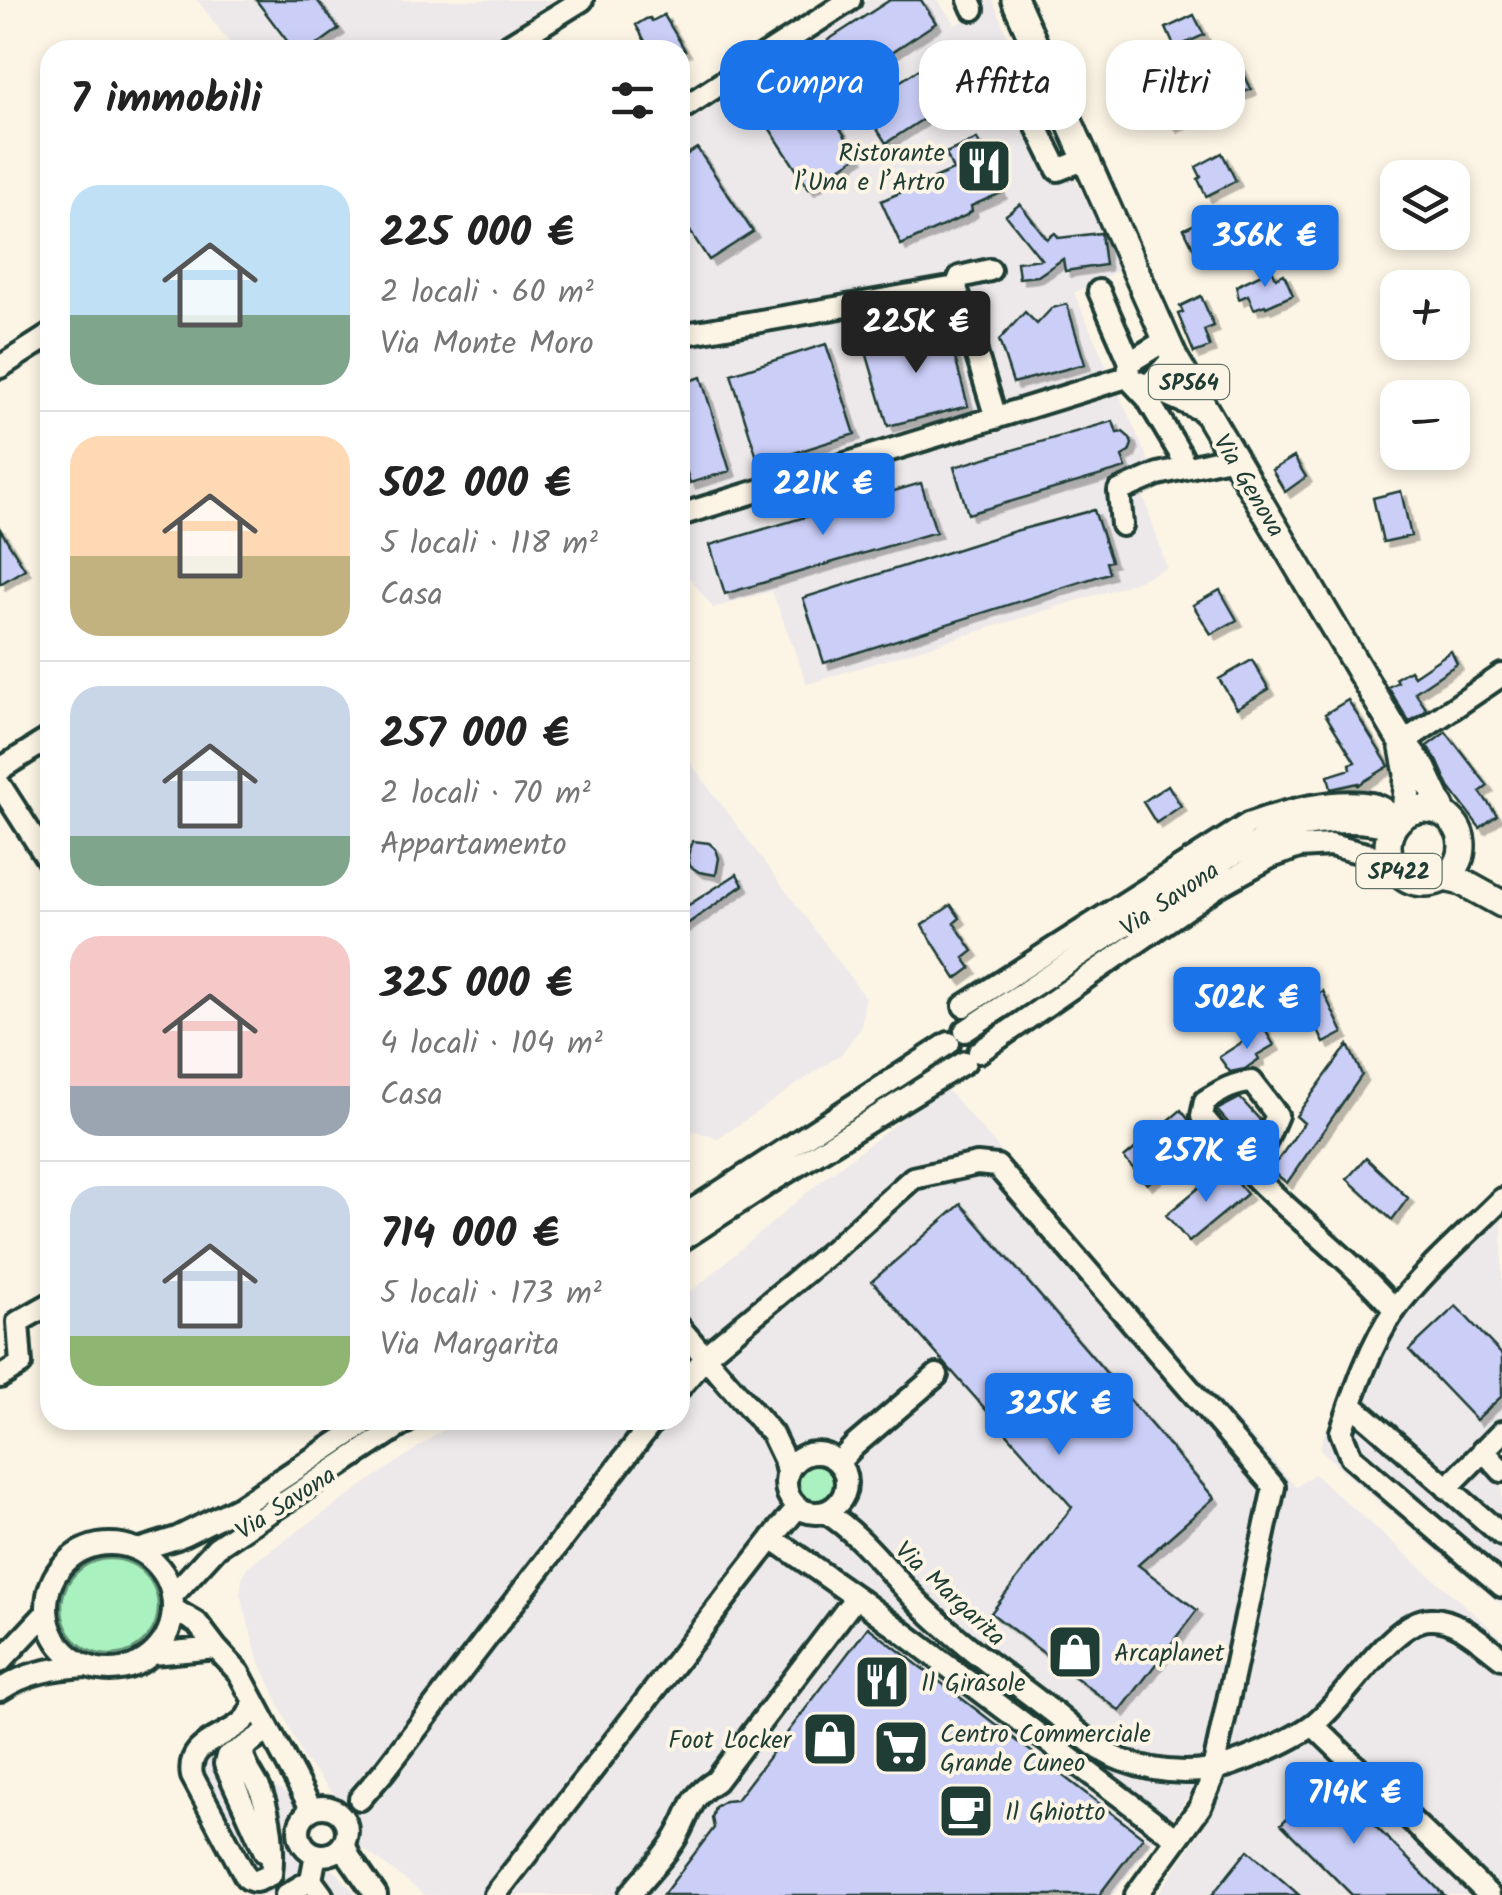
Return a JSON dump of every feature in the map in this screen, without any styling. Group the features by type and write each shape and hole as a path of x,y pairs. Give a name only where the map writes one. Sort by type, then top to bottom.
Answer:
{"main road":[{"name":"Via Genova","path":"1015,0 1170,348 1402,743 1422,766 1444,814"},
{"name":"Via Genova","path":"1398,821 1408,774 1402,743"},
{"name":"SP422","path":"1424,809 1444,814 1458,828 1460,860 1444,878 1419,882 1408,878 1391,860 1388,849 1398,821 1424,809"},
{"name":"SP422","path":"1462,848 1502,894"},
{"name":"SP422","path":"1444,878 1462,882 1502,904"}],"street":[{"path":"517,40 582,0"},
{"path":"690,104 850,0"},
{"path":"990,270 960,277 956,287 996,418"},
{"path":"690,333 956,287"},
{"path":"1099,291 1129,369 1181,455"},
{"path":"0,367 40,341"},
{"path":"690,512 996,418 1129,369 1170,348"},
{"path":"1148,386 1170,348"},
{"path":"1129,369 1148,386 1206,412"},
{"path":"1122,526 1119,491 1158,474 1233,457"},
{"path":"1402,743 1502,675"},
{"path":"0,771 40,745"},
{"path":"0,785 40,848"},
{"path":"964,1006 1248,824 1275,814 1327,804 1372,804 1398,821"},
{"name":"Via Savona","path":"690,1211 1229,857 1271,836 1330,824 1398,821"},
{"name":"Via Savona","path":"690,1234 972,1057 1201,898 1271,856 1299,847 1330,845 1391,860"},
{"path":"690,1375 704,1358 914,1178 977,1164 997,1166 1274,1487 1214,1769 1200,1807 1136,1895"},
{"path":"1257,1180 1395,1310"},
{"path":"1502,1199 1395,1310 1341,1432 1351,1457 1502,1586"},
{"path":"0,1376 21,1364 18,1322 40,1310"},
{"path":"690,1340 772,1434 784,1459 791,1490 806,1512 825,1512 839,1502 846,1478 826,1457 772,1434"},
{"path":"495,1895 774,1535 781,1507 791,1490 794,1462 826,1457 854,1446 937,1375"},
{"path":"1351,1404 1502,1535"},
{"name":"Via Savona","path":"138,1550 177,1538 238,1507 356,1430"},
{"name":"Via Savona","path":"173,1603 217,1547 394,1430"},
{"path":"340,1816 385,1770 646,1430"},
{"path":"1447,1488 1502,1432"},
{"path":"1483,1450 1502,1471"},
{"path":"844,1494 864,1546"},
{"name":"Via Margarita","path":"825,1512 850,1531 923,1608 962,1642 1083,1736 1117,1759 1168,1773 1214,1769 1242,1760 1313,1725 1393,1639 1416,1622 1432,1618 1450,1622 1502,1658"},
{"path":"774,1535 1177,1839"},
{"path":"0,1690 30,1674 53,1668 121,1670 153,1654 170,1626 173,1603 160,1569 138,1550 100,1544 66,1561 54,1576 46,1613 50,1630 71,1657 86,1666"},
{"path":"630,1895 680,1831 690,1806 716,1781 856,1597"},
{"path":"173,1603 198,1624 240,1672 312,1810"},
{"path":"0,1662 46,1613"},
{"path":"153,1654 216,1648"},
{"path":"254,1702 245,1720 196,1751 190,1763 192,1776 246,1877 257,1882 270,1874 274,1850 252,1796 242,1755 244,1746 269,1730"},
{"path":"1313,1725 1489,1895"},
{"path":"252,1796 236,1810 257,1859 270,1874"},
{"path":"302,1891 329,1851 347,1829 340,1816 328,1807 312,1810 301,1821 303,1845 329,1851 371,1888"}],"shaded area":[{"path":"197,0 553,0 491,40 227,40"},
{"path":"866,0 937,0 956,25 993,0 1009,40 919,40 919,130 1050,130 1121,269 1074,293 1151,466 1142,479 1142,491 1167,568 1122,587 807,684 772,591 713,608 690,578 690,116 720,97 720,130 899,130 899,40 806,40"},
{"path":"690,762 865,997 861,1028 841,1054 718,1139 690,1130"},
{"path":"944,1086 1296,1487 1314,1474 1502,1638 1502,1895 1157,1895 1208,1821 1221,1754 1113,1895 425,1895 357,1844 361,1826 303,1758 258,1658 240,1594 248,1566 443,1430 690,1430 690,1292 816,1185"},
{"path":"1502,1182 1502,1605 1320,1449 1390,1294"},
{"path":"244,1705 265,1745 250,1754 263,1780 293,1796 295,1802 283,1824 282,1835 304,1858 337,1873 357,1895 250,1895 189,1790 180,1757 186,1748 239,1716"}],"green space":[{"path":"816,1464 830,1469 835,1483 830,1497 816,1502 802,1497 797,1483 802,1469"},
{"path":"110,1559 128,1563 144,1573 154,1589 158,1607 154,1625 144,1641 128,1651 110,1655 92,1651 76,1641 66,1625 62,1607 66,1589 76,1573 92,1563"}],"building":[{"path":"256,0 317,0 339,29 324,40 286,40"},
{"path":"890,0 921,0 936,23 899,48 899,40 828,40"},
{"path":"664,15 679,40 644,40 636,25 650,18 652,21"},
{"path":"1194,15 1204,35 1193,40 1171,40 1166,28"},
{"path":"919,69 919,122 886,143 878,130 899,130 899,82"},
{"path":"771,130 841,130 858,156 809,189"},
{"path":"977,139 1001,193 971,206 972,211 965,216 901,245 881,201 953,170 946,153"},
{"path":"697,148 753,232 709,260 690,231 690,153"},
{"path":"1222,153 1236,181 1206,196 1196,167"},
{"path":"1020,204 1047,239 1055,233 1059,238 1101,233 1105,265 1065,271 1063,259 1038,276 1019,278 1017,262 1041,259 1006,215"},
{"path":"1286,215 1287,229 1247,234 1243,220"},
{"path":"1208,218 1220,242 1196,253 1184,229"},
{"path":"1272,269 1276,278 1284,274 1293,295 1254,309 1248,295 1239,299 1236,286"},
{"path":"1201,296 1214,326 1204,330 1210,347 1194,353 1178,314 1183,312 1180,306"},
{"path":"1067,304 1085,364 1013,383 999,340 1025,312 1037,324 1052,308"},
{"path":"947,328 968,406 888,426 864,345 897,336 899,341"},
{"path":"826,344 855,434 759,464 731,374"},
{"path":"701,377 730,471 690,483 690,381"},
{"path":"1113,421 1117,433 1123,432 1132,444 1122,456 1126,468 968,514 954,467"},
{"path":"1294,457 1306,477 1285,492 1272,470"},
{"path":"921,483 936,532 725,594 710,545"},
{"path":"1401,491 1411,536 1383,542 1373,498"},
{"path":"1094,510 1111,561 1106,562 1109,573 824,663 803,598"},
{"path":"0,529 25,569 0,584"},
{"path":"1220,590 1237,620 1211,634 1193,605"},
{"path":"1451,651 1457,664 1415,692 1427,710 1409,722 1388,687 1410,670 1414,676"},
{"path":"1252,660 1269,689 1237,708 1219,679"},
{"path":"1348,700 1389,766 1358,785 1331,789 1328,776 1351,769 1350,764 1355,762 1325,714"},
{"path":"1446,732 1488,786 1480,792 1497,815 1480,828 1449,787 1427,746"},
{"path":"1168,785 1181,806 1156,823 1143,802"},
{"path":"693,841 709,843 716,849 716,875 690,866"},
{"path":"737,874 743,885 690,922 690,904"},
{"path":"951,905 960,918 954,923 973,951 964,958 971,968 956,979 922,925"},
{"path":"1323,991 1343,1033 1324,1043 1305,1004"},
{"path":"1264,1028 1274,1045 1257,1055 1259,1059 1245,1069 1230,1072 1219,1057"},
{"path":"1348,1045 1362,1075 1287,1183 1271,1170 1304,1123 1296,1116"},
{"path":"1240,1098 1260,1120 1246,1143 1217,1110"},
{"path":"1181,1110 1203,1139 1147,1184 1124,1158"},
{"path":"1366,1158 1408,1198 1392,1220 1347,1179"},
{"path":"1224,1167 1247,1194 1189,1242 1166,1215"},
{"path":"961,1204 1214,1498 1138,1565 1197,1610 1120,1711 991,1613 1072,1507 872,1281"},
{"path":"1456,1306 1502,1355 1502,1396 1476,1420 1409,1350"},
{"name":"Centro Commerciale Grande Cuneo","path":"868,1627 1143,1837 1099,1895 663,1895 714,1828 715,1807 736,1800"},
{"path":"1327,1778 1444,1895 1352,1895 1281,1824"},
{"path":"1248,1850 1299,1895 1212,1895"}],"place":[{"name":"Ristorante l’Una e l’Artro","path":"984,166"},
{"name":"Arcaplanet","path":"1075,1652"},
{"name":"Il Girasole","path":"882,1682"},
{"name":"Foot Locker","path":"830,1739"},
{"name":"Centro Commerciale Grande Cuneo","path":"901,1747"},
{"name":"Il Ghiotto","path":"966,1811"}]}
